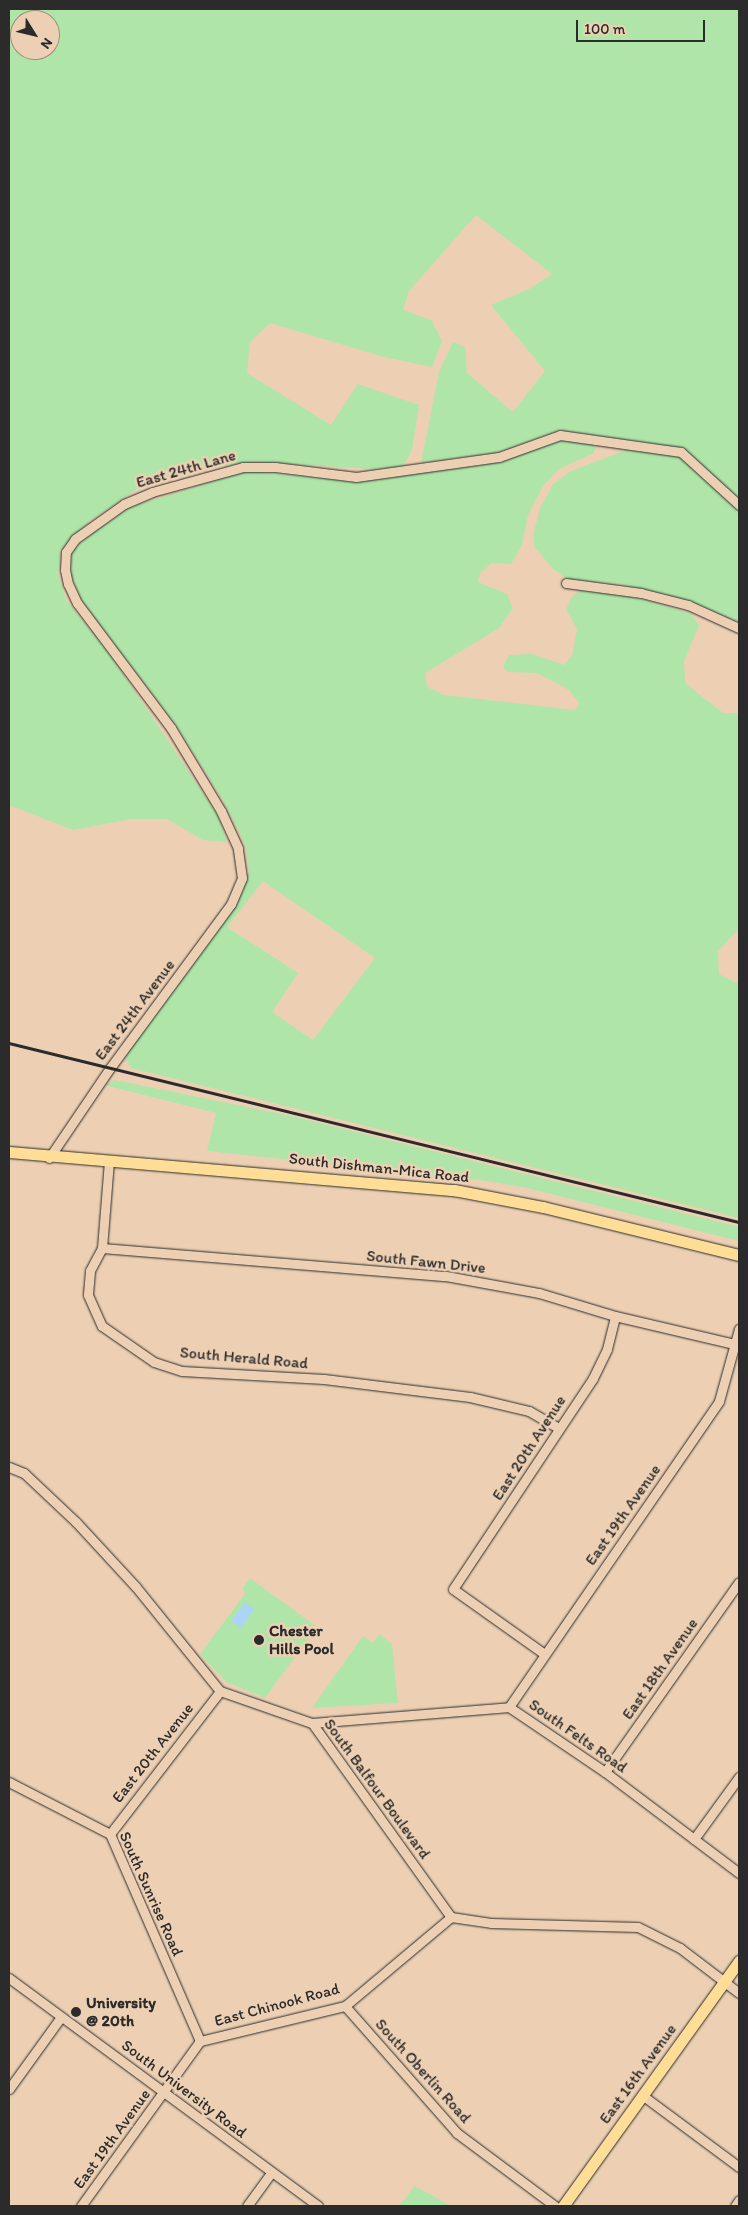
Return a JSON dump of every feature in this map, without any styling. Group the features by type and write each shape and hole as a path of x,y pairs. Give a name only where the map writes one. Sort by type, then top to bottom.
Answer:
{"main road":[{"name":"South Dishman-Mica Road","path":"9,1152 49,1158 454,1190 543,1207 739,1255"},
{"name":"East 16th Avenue","path":"563,2206 739,1961"}],"street":[{"name":"East 24th Lane","path":"242,878 238,848 221,811 171,728 77,603 68,584 66,552 75,539 124,504 152,492 243,467 275,467 356,477 499,457 560,435 681,452 739,505"},
{"path":"566,583 641,593 688,605 739,628"},
{"name":"East 24th Avenue","path":"49,1158 110,1068 231,904 242,878"},
{"name":"South Herald Road","path":"108,1162 102,1248 90,1271 88,1295 102,1326 154,1362 182,1371 324,1379 470,1397 529,1411 559,1428"},
{"name":"South Fawn Drive","path":"102,1248 446,1276 539,1292 615,1316 737,1344"},
{"name":"East 20th Avenue","path":"543,1653 453,1589 593,1378 607,1349 615,1316"},
{"name":"East 19th Avenue","path":"509,1707 543,1653 697,1436 719,1401 737,1344 739,1329"},
{"path":"9,1467 24,1474 76,1522 136,1587 220,1691"},
{"name":"East 18th Avenue","path":"605,1772 739,1582"},
{"name":"East 20th Avenue","path":"110,1834 220,1691"},
{"name":"South Balfour Boulevard","path":"220,1691 312,1723 451,1918"},
{"name":"South Felts Road","path":"312,1723 509,1707 605,1772 739,1873"},
{"path":"694,1839 739,1777"},
{"name":"South Sunrise Road","path":"9,1782 110,1834 200,2041"},
{"path":"451,1918 491,1923 638,1927 680,1948 739,1993"},
{"name":"East Chinook Road","path":"200,2041 345,2006 451,1918"},
{"name":"South University Road","path":"9,1978 318,2206"},
{"name":"South Oberlin Road","path":"345,2006 457,2133 555,2206"},
{"path":"9,2089 61,2017"},
{"name":"East 19th Avenue","path":"81,2206 165,2093 200,2041"},
{"path":"642,2096 739,2167"},
{"path":"247,2206 271,2172"},
{"path":"735,2206 739,2200"}],"green space":[{"path":"9,9 739,9 739,622 697,604 621,584 567,579 553,569 534,546 534,532 540,508 553,484 571,471 624,451 626,441 561,430 495,453 421,463 439,372 453,342 465,347 467,373 513,412 545,371 491,305 529,289 552,274 476,215 409,291 403,310 431,320 442,341 432,367 384,357 270,323 250,342 247,373 331,425 358,384 419,405 412,450 403,467 373,469 254,462 197,470 137,489 90,521 61,549 58,572 66,600 108,652 167,739 218,816 227,842 203,840 167,819 131,819 73,830 9,805"},
{"path":"560,440 592,443 596,449 592,454 559,469 543,486 528,515 522,545 511,564 492,563 480,573 478,582 507,594 513,608 499,628 425,673 427,687 444,695 575,710 580,704 569,690 537,673 508,672 503,667 509,655 532,654 564,665 572,656 577,629 566,609 572,597 582,588 621,593 690,613 699,625 684,661 685,683 723,713 739,713 739,929 718,951 719,974 739,984 739,1218 131,1068 124,1056 235,906 249,871 245,844 225,804 176,725 81,600 72,575 72,552 82,541 130,507 247,471 357,481 501,462","holes":["263,881 375,958 313,1040 272,1012 298,973 227,927"]},
{"path":"115,1080 296,1117 739,1227 739,1241 527,1188 480,1180 207,1151 216,1113 104,1085"},
{"name":"Chester Hills Pool","path":"250,1578 317,1627 265,1698 226,1682 200,1654 245,1594 243,1588"},
{"path":"379,1634 392,1644 398,1703 312,1708 363,1636 373,1643"},
{"path":"415,2186 449,2205 451,2206 399,2206"}],"water":[{"path":"245,1602 254,1609 241,1628 231,1621"}],"railway":[{"path":"9,1043 739,1222"}],"place":[{"name":"Chester Hills Pool","path":"259,1640"},
{"name":"University @ 20th","path":"76,2012"}]}
